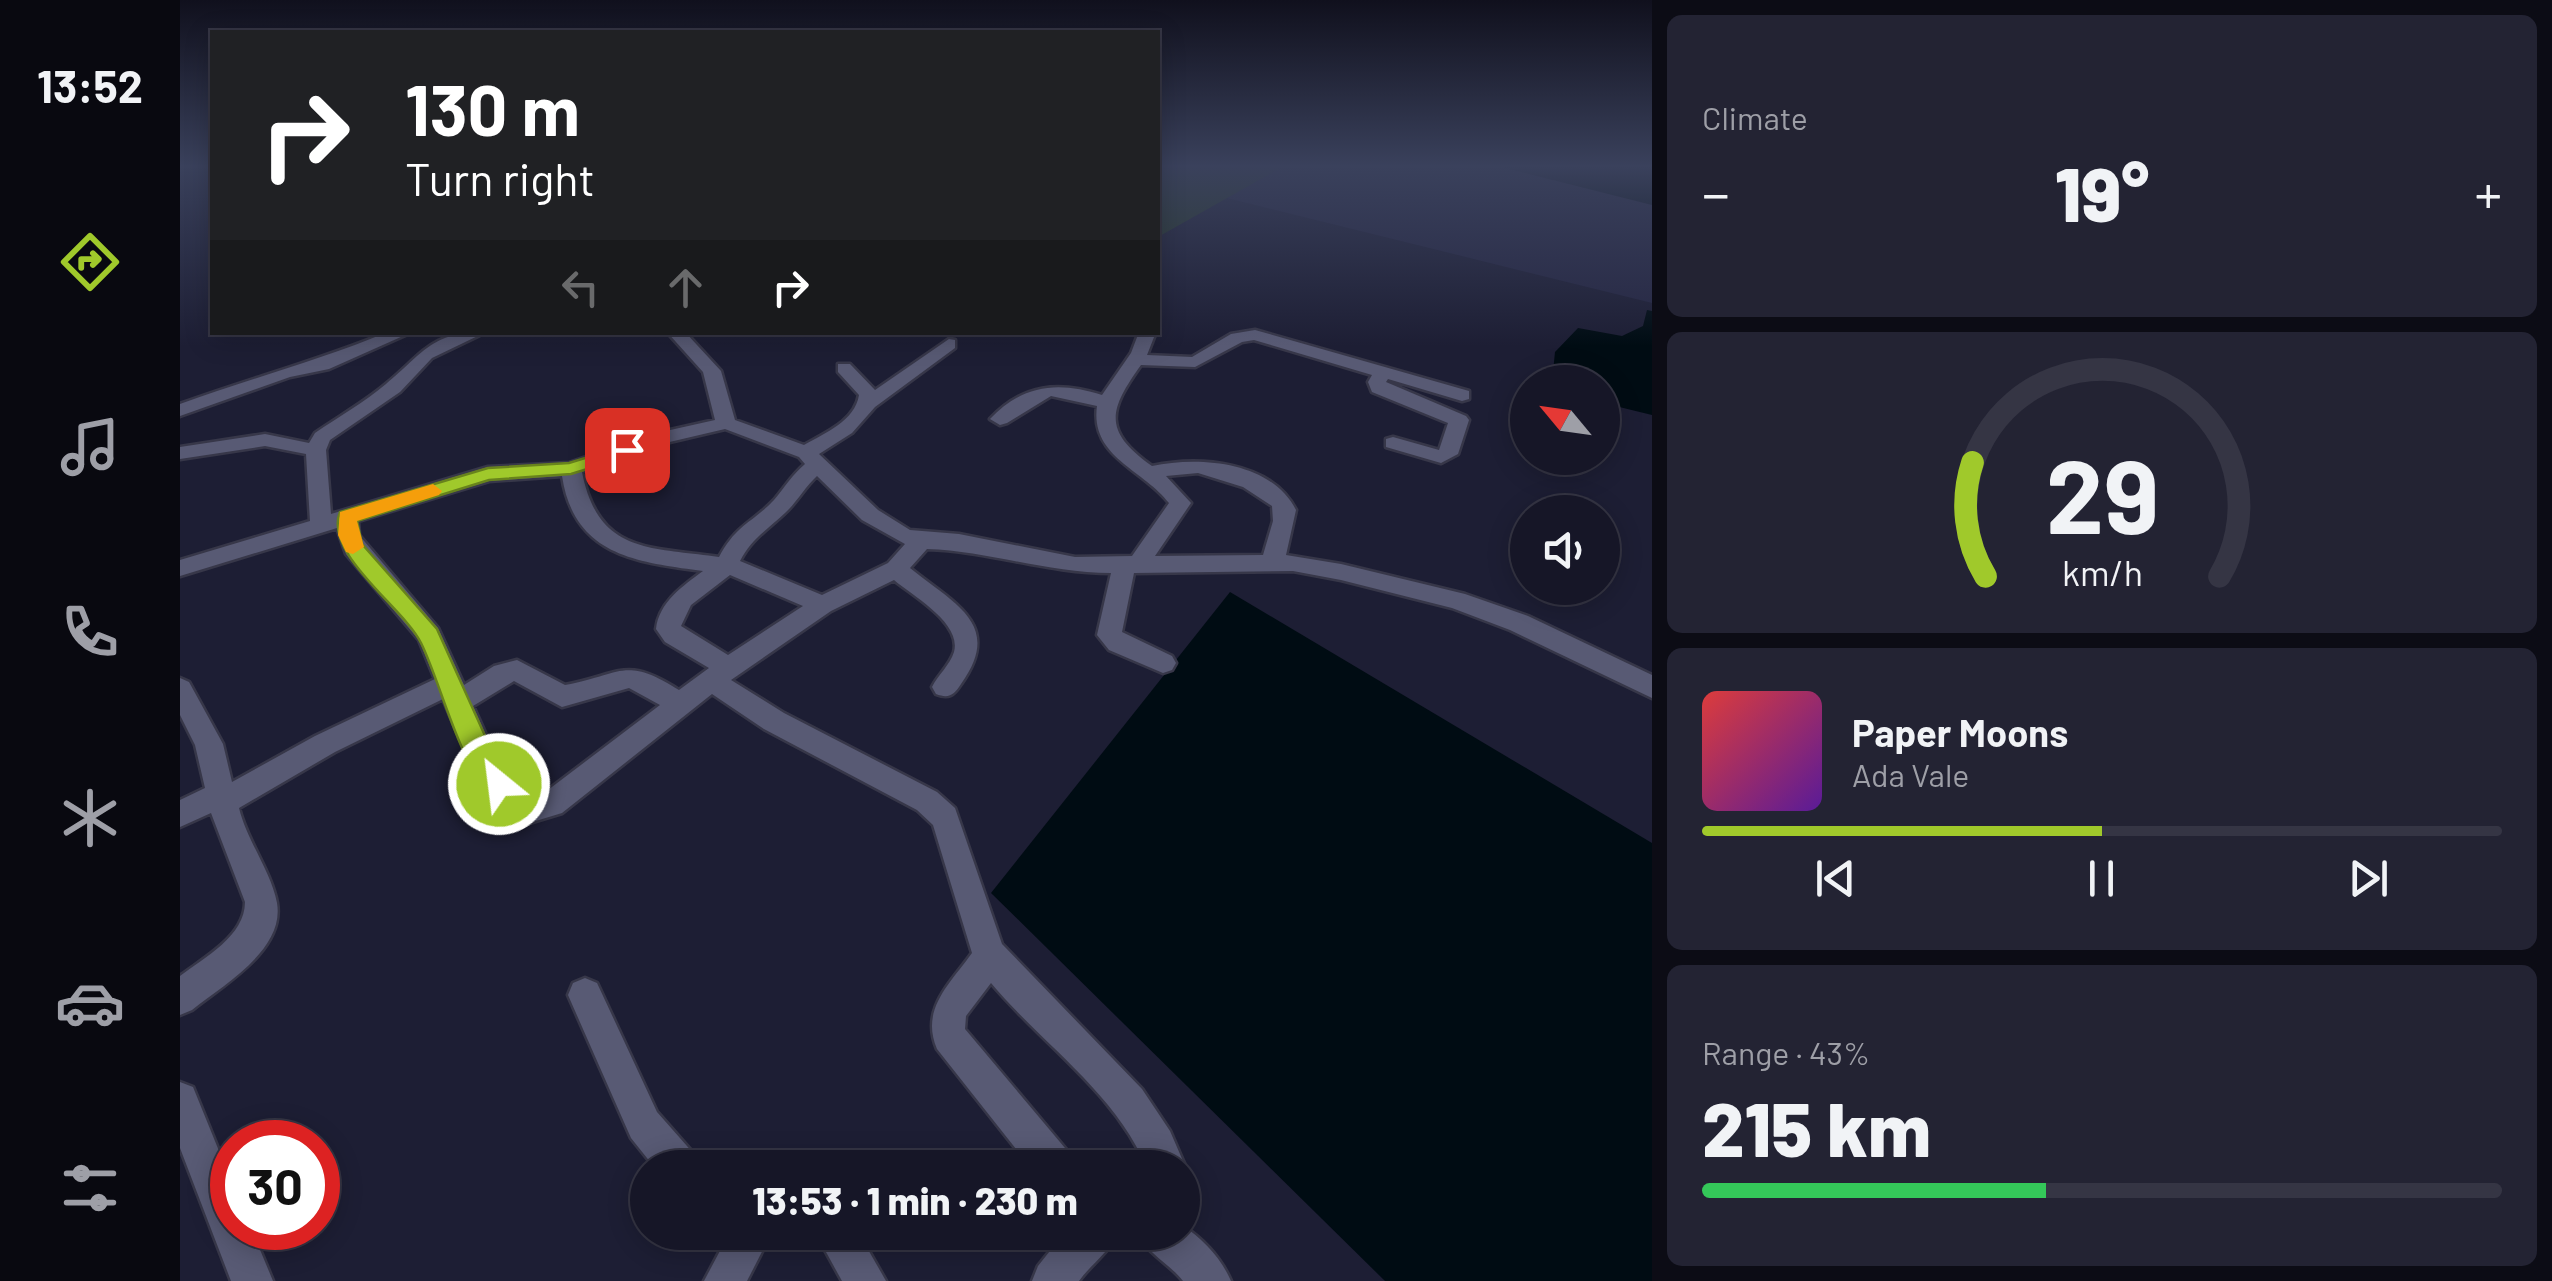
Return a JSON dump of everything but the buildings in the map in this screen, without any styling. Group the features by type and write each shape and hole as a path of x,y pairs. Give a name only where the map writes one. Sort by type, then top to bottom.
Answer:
{"street":[{"path":"180,410 265,379 323,365 397,335"},
{"path":"321,525 316,450 333,426 378,400 426,354 471,335"},
{"path":"686,335 712,371 726,423"},
{"path":"1147,335 1138,360 1107,403 1104,414 1114,446 1173,490 1180,502 1174,516 1132,565 1109,635 1118,644 1163,663"},
{"path":"1138,360 1194,362 1237,338 1254,335 1462,394"},
{"path":"950,344 869,403 813,458 781,506 741,537 726,566 684,599 669,619 668,629 774,721 928,801 944,817 989,954 1036,1008 1132,1102 1154,1134 1160,1150"},
{"path":"844,368 869,394 869,403"},
{"path":"1383,371 1377,382 1379,388 1460,420 1448,454 1441,457 1394,442"},
{"path":"1000,419 1049,388 1107,403"},
{"path":"180,568 488,474 571,468 655,439 726,423 813,458 870,515 920,541 959,542 1075,565 1273,563 1341,572 1458,600 1519,624 1652,687"},
{"path":"180,453 265,440 316,450"},
{"path":"1150,473 1174,467 1210,467 1276,496 1284,506 1285,519 1274,544 1273,563"},
{"path":"571,468 580,511 589,526 602,534 652,556 751,572 822,604"},
{"path":"347,517 354,548 429,635 485,765 513,803 530,810 552,804 678,703 822,604 896,570 920,541"},
{"path":"896,570 961,623 968,635 970,650 945,687"},
{"path":"180,814 220,799 325,744 502,673 518,670 562,696 630,675 643,678 678,703"},
{"path":"180,689 208,744 220,799 262,902 262,923 243,947 180,998"},
{"path":"989,954 982,974 950,1007 944,1022 949,1037 1041,1150"},
{"path":"585,994 644,1124 665,1150"},
{"path":"180,1100 252,1281"},
{"path":"725,1281 742,1250"},
{"path":"845,1250 865,1281"},
{"path":"1053,1281 1077,1250"},
{"path":"1184,1250 1210,1281"}],"shaded area":[{"path":"1343,227 1652,227 1652,303"},
{"path":"1647,310 1652,311 1652,415 1620,407 1620,365 1554,365 1555,352 1578,328 1622,336 1643,326"},
{"path":"1230,592 1652,843 1652,1281 1385,1281 991,893"}],"green space":[{"path":"1160,227 1176,227 1160,236"}],"slow traffic":[{"path":"353,547 347,517 433,491"}],"route":[{"path":"499,784 485,765 429,635 354,548 347,517 488,474 571,468 627,450"}]}
